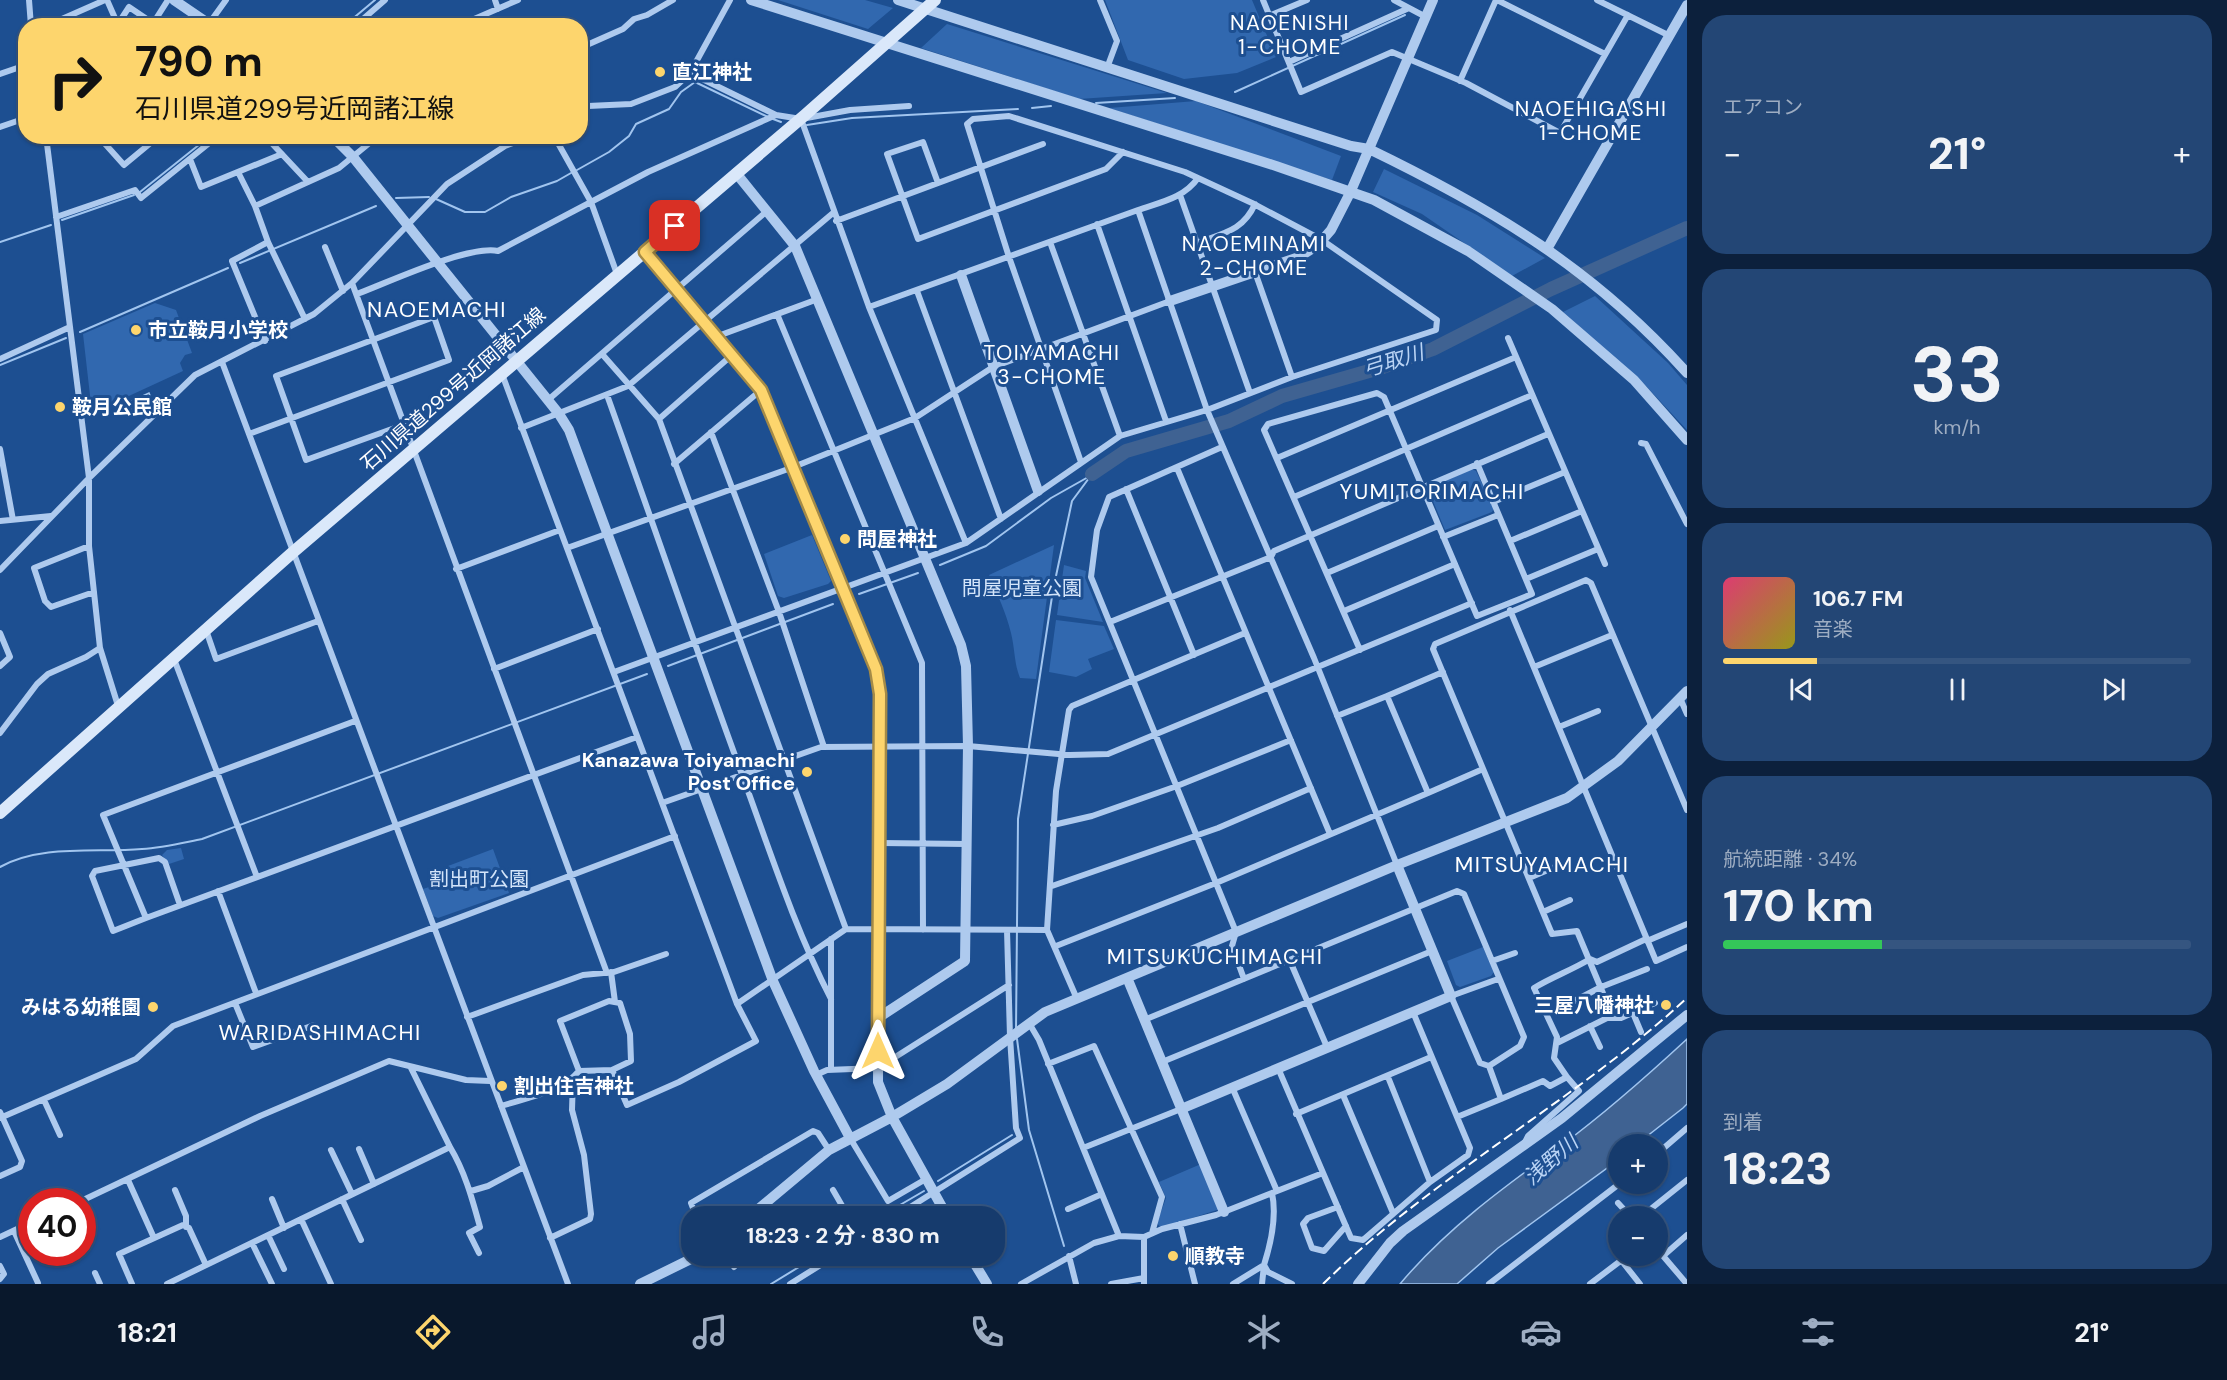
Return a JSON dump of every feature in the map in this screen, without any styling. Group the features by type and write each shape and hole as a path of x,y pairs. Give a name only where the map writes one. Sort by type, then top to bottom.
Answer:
{"main road":[{"name":"石川県道299号近岡諸江線","path":"0,813 292,553 801,119 931,4"}],"street":[{"path":"29,0 30,18"},
{"path":"64,18 106,0 115,18"},
{"path":"158,18 168,0"},
{"path":"174,0 200,18"},
{"path":"214,18 226,0"},
{"path":"495,0 498,9"},
{"path":"477,18 518,0"},
{"path":"588,44 623,29 634,19 647,15 673,0"},
{"path":"588,106 631,104 675,87 690,73 730,0"},
{"path":"751,0 1276,166 1374,200 1425,226 1519,285 1552,309 1634,380 1687,440"},
{"path":"898,0 931,4 1107,68 1351,146 1369,149 1482,206 1547,249 1597,285 1663,346 1687,373"},
{"path":"1100,0 1118,41 1107,68"},
{"path":"1263,0 1301,92 1392,52 1460,81 1560,133 1628,15"},
{"path":"1269,16 1307,0"},
{"path":"1394,0 1426,17"},
{"path":"567,548 791,468 875,435 915,418 993,367 1170,301 1299,257 1322,240 1331,230 1350,193 1433,0"},
{"path":"1460,81 1497,0 1605,54"},
{"path":"1597,0 1670,36"},
{"path":"365,18 385,1"},
{"path":"1547,249 1687,5"},
{"path":"122,18 129,7 144,18"},
{"path":"1289,62 1409,8"},
{"path":"0,74 18,68"},
{"path":"690,73 774,115 801,119 850,110 909,106"},
{"path":"357,294 486,249 498,251 690,152 774,115"},
{"path":"614,672 695,647 734,628 780,615 925,556 966,543 1120,436 1166,422 1208,413 1250,393 1292,377 1436,330 1437,320 1322,240 1255,204 1198,178 1009,116 973,119 967,124 1040,350 1081,462"},
{"path":"801,119 833,213 869,307 966,543"},
{"path":"0,127 18,121"},
{"path":"938,183 922,142 887,154 918,239 1106,169 1123,152"},
{"path":"47,144 89,478 89,546 100,648 119,709"},
{"path":"105,144 124,165 149,144"},
{"path":"56,217 135,190 141,198 208,144"},
{"path":"273,144 308,182"},
{"path":"340,144 353,157 570,430 773,981 816,1075 888,1201 926,1179"},
{"path":"255,206 339,168 368,144"},
{"path":"0,570 89,478 195,375 305,319 352,283 447,184 511,144"},
{"path":"558,144 591,202 617,274"},
{"path":"836,221 1043,144"},
{"path":"190,159 201,187 282,154"},
{"path":"238,172 255,206 270,248 305,319"},
{"path":"736,173 795,246 925,556 966,666 968,844 965,961 878,1018"},
{"path":"869,307 1180,195 1190,190 1198,178"},
{"path":"1180,195 1250,393"},
{"path":"1197,243 1236,228 1248,219 1255,204"},
{"path":"1138,210 1208,413 1272,557 1451,996 1480,1063 1489,1066"},
{"path":"548,400 767,211"},
{"path":"521,428 628,386 833,213"},
{"path":"1097,224 1166,422"},
{"path":"1050,242 1120,436"},
{"path":"325,247 343,291"},
{"path":"265,341 232,261 270,248"},
{"path":"645,252 718,336 761,390 791,468 876,669 880,694 878,1082 892,1117 941,1206"},
{"path":"1255,272 1292,377"},
{"path":"961,275 1038,491"},
{"path":"352,283 456,569 609,973 615,1002"},
{"path":"917,291 1001,519"},
{"path":"718,336 818,299"},
{"path":"777,314 922,663 923,930"},
{"path":"249,435 291,419 449,360 434,316 276,376 291,419 306,460 403,425"},
{"path":"0,359 70,327"},
{"path":"1508,338 1605,564"},
{"path":"602,354 658,419 846,929"},
{"path":"658,419 732,354"},
{"path":"1276,458 1516,357"},
{"path":"222,362 568,1284"},
{"path":"502,373 737,1004 756,1041 627,1105 612,1070"},
{"path":"674,464 761,390"},
{"path":"1360,650 1264,430 1268,424 1377,393 1384,397 1477,616 1532,594 1477,463"},
{"path":"607,395 695,647 808,955 831,999"},
{"path":"1294,497 1532,395"},
{"path":"711,432 780,615 824,747"},
{"path":"1110,622 1272,557 1274,551 1548,434"},
{"path":"1641,442 1646,444 1687,524"},
{"path":"1221,444 1177,468 1108,497 1093,554 1091,577 1236,932 1232,946 1244,980"},
{"path":"0,449 13,520"},
{"path":"1177,468 1330,834"},
{"path":"1493,502 1565,472"},
{"path":"1126,489 1194,655"},
{"path":"1510,541 1582,511"},
{"path":"1443,537 1498,515"},
{"path":"0,521 51,516"},
{"path":"1327,573 1438,526"},
{"path":"456,569 560,530"},
{"path":"89,546 34,568 45,601 51,607 94,592"},
{"path":"1526,579 1598,549"},
{"path":"1344,611 1455,564"},
{"path":"1607,1018 1610,1010 1577,931 1552,934 1433,649 1435,644 1586,580 1590,583 1653,726 1687,810"},
{"path":"662,803 783,759 824,747 968,746 1016,748 1061,754 1108,754 1472,603"},
{"path":"1508,603 1656,961 1687,947"},
{"path":"206,630 216,659 318,621"},
{"path":"494,669 598,629"},
{"path":"0,633 10,657 0,666"},
{"path":"1077,999 1056,946 1047,930 1052,886 1053,825 1061,754 1069,710 1072,706 1245,633"},
{"path":"1534,667 1612,635"},
{"path":"1,728 43,679 100,648"},
{"path":"174,659 257,877"},
{"path":"1337,716 1443,672"},
{"path":"762,1206 829,1150 892,1117 947,1084 1045,1012 1128,980 1397,865 1506,824 1567,798 1618,761 1684,694"},
{"path":"1684,694 1687,714"},
{"path":"1387,696 1428,793"},
{"path":"1559,727 1598,711"},
{"path":"146,918 103,815 355,721"},
{"path":"180,905 165,862 159,858 95,871 92,876 113,931 394,825 637,737"},
{"path":"1053,825 1092,816 1177,786 1291,740"},
{"path":"1056,946 1216,883 1483,769"},
{"path":"1052,886 1198,835 1311,788"},
{"path":"0,1176 20,1167 22,1161 1,1116 44,1100 136,1059 173,1026 256,993 434,930 675,836"},
{"path":"880,843 968,844"},
{"path":"1529,878 1562,864"},
{"path":"218,891 256,993"},
{"path":"1144,1020 1457,891 1464,894 1524,1037 1520,1046 1489,1066"},
{"path":"1543,912 1570,900"},
{"path":"1590,959 1597,962 1687,924"},
{"path":"737,1004 846,929 1047,930"},
{"path":"911,1206 1020,1138 1016,1128 1018,1031 1009,985 1009,930"},
{"path":"831,939 831,1070"},
{"path":"1162,1062 1432,951"},
{"path":"1492,961 1515,953"},
{"path":"466,1017 583,975 609,973 666,954"},
{"path":"1525,1142 1527,1136 1579,1091 1554,1058 1557,1037 1534,988 1558,973 1575,968 1590,959"},
{"path":"1290,961 1327,1047"},
{"path":"1559,1010 1601,987 1647,969"},
{"path":"1083,1148 1451,996 1498,979"},
{"path":"1128,980 1224,1212"},
{"path":"816,1075 831,1070 878,1068 1009,985"},
{"path":"501,1106 548,1091 573,1078 579,1071 612,1070 631,1061 630,1034 620,1003 609,1000 560,1021 579,1071"},
{"path":"235,1003 253,1047 314,1025"},
{"path":"1557,1043 1607,1018 1621,1018 1655,1003"},
{"path":"1278,1067 1296,1114 1351,1238 1363,1240 1430,1182 1468,1155 1470,1148 1413,1012"},
{"path":"1633,1013 1641,1032"},
{"path":"1358,1284 1390,1243 1403,1231 1600,1088 1687,1015"},
{"path":"1590,1026 1600,1047"},
{"path":"1018,1031 1048,1064 1119,1236"},
{"path":"1048,1064 1094,1046 1162,1197 1152,1233"},
{"path":"1296,1114 1431,1057"},
{"path":"96,1194 260,1116 389,1061 466,1080 490,1081"},
{"path":"1489,1066 1501,1099"},
{"path":"411,1068 462,1168 471,1191 480,1227 469,1233 479,1253"},
{"path":"1388,1077 1430,1182"},
{"path":"1457,1117 1543,1081 1550,1086 1567,1077"},
{"path":"550,1238 590,1219 591,1214 584,1155 572,1110 573,1078"},
{"path":"1232,1086 1274,1192 1275,1206 1270,1245 1264,1265 1262,1284"},
{"path":"1343,1095 1393,1213"},
{"path":"44,1100 60,1135"},
{"path":"1668,1144 1687,1128"},
{"path":"692,1206 691,1203 813,1131 818,1132 829,1150"},
{"path":"167,1284 450,1147"},
{"path":"359,1149 374,1184"},
{"path":"331,1150 352,1194"},
{"path":"471,1191 489,1186 524,1167"},
{"path":"1021,1284 1094,1243 1119,1236 1144,1236 1224,1212 1323,1173"},
{"path":"128,1180 153,1235"},
{"path":"1654,1206 1687,1180"},
{"path":"175,1190 186,1216 186,1227 206,1265"},
{"path":"833,1190 842,1206"},
{"path":"1489,1284 1608,1192"},
{"path":"1068,1209 1102,1194"},
{"path":"272,1199 284,1228"},
{"path":"342,1199 361,1240"},
{"path":"1618,1203 1621,1206"},
{"path":"1338,1207 1308,1218 1303,1224 1312,1248 1324,1251 1346,1226"},
{"path":"301,1219 331,1284"},
{"path":"1180,1224 1195,1284"},
{"path":"132,1284 117,1251 153,1235 183,1225 186,1227"},
{"path":"0,1237 18,1229"},
{"path":"14,1231 38,1283"},
{"path":"268,1235 284,1269"},
{"path":"1668,1252 1687,1235"},
{"path":"1111,1284 1144,1281 1144,1236"},
{"path":"252,1243 272,1284"},
{"path":"1069,1256 1076,1284"},
{"path":"1668,1262 1687,1284"},
{"path":"640,1284 681,1264"},
{"path":"1233,1284 1264,1265"},
{"path":"1264,1265 1268,1272 1292,1284"},
{"path":"0,1266 4,1274 0,1279"},
{"path":"790,1284 812,1266"},
{"path":"976,1266 987,1284"},
{"path":"1590,1284 1613,1266"},
{"path":"1626,1266 1640,1284"},
{"path":"95,1273 100,1284"}],"green space":[{"path":"778,0 865,0 893,8 868,29"},
{"path":"1105,0 1252,0 1276,57 1237,73 1184,79 1128,60"},
{"path":"947,24 1167,93 1079,99 921,48"},
{"path":"1196,101 1341,156 1332,180 1109,108"},
{"path":"1384,169 1477,215 1545,258 1512,276 1422,214 1373,192"},
{"path":"1595,296 1668,363 1687,385 1687,430 1646,386 1563,312"},
{"path":"155,303 176,310 192,353 185,355 180,363 183,371 92,413 83,334"},
{"path":"1472,469 1476,471 1494,508 1492,512 1445,530 1428,489"},
{"path":"812,535 831,581 828,584 784,598 778,596 764,554"},
{"name":"問屋児童公園","path":"1054,545 1036,679 1020,678 1009,625 989,575"},
{"path":"1064,565 1086,571 1085,578 1103,622 1057,615"},
{"path":"1056,620 1104,626 1114,649 1088,659 1092,669 1076,677 1049,672"},
{"path":"181,848 184,859 169,864 162,855 167,850"},
{"name":"割出町公園","path":"493,849 509,893 438,918 433,916 423,889 453,879 448,866"},
{"path":"1483,947 1494,972 1491,976 1460,987 1456,985 1447,961"},
{"path":"1201,1164 1220,1209 1161,1228 1157,1223 1166,1198 1159,1182"}],"water":[{"path":"149,393 154,405 127,416 123,405"},
{"name":"浅野川","path":"1687,1039 1687,1104 1683,1108 1650,1134 1608,1134 1608,1167 1498,1248 1457,1284 1400,1284 1456,1227 1594,1120"}],"waterway":[{"path":"354,18 375,0"},
{"path":"1235,92 1405,15"},
{"path":"577,170 609,152 629,136 636,124 669,109 681,92 695,82 768,117"},
{"path":"1096,103 1175,98"},
{"path":"1032,108 1051,106"},
{"path":"807,125 852,118 1018,109"},
{"path":"773,119 781,122"},
{"path":"140,192 200,144"},
{"path":"436,199 465,212 485,212 511,197 557,181 571,173"},
{"path":"62,220 134,195"},
{"path":"396,198 429,197"},
{"path":"240,263 376,206"},
{"path":"0,242 51,225"},
{"name":"弓取川","path":"1092,474 1126,451 1229,421 1282,396 1383,367 1433,349 1551,289 1687,228"},
{"path":"80,332 228,268"},
{"path":"0,365 66,338"},
{"path":"1016,1030 1018,819 1053,590 1072,501 1092,474"},
{"path":"940,565 986,546 1051,498 1090,476"},
{"path":"859,594 918,573"},
{"path":"668,666 833,604"},
{"path":"0,867 16,860 51,852 150,848 202,839 647,674"},
{"path":"1017,1039 1029,1130 1064,1246"},
{"path":"938,1181 1012,1135"},
{"path":"898,1206 924,1191"},
{"path":"771,1284 801,1266"}],"railway":[{"path":"1323,1284 1411,1208 1598,1072 1687,998"}],"place":[{"name":"直江神社","path":"660,72"},
{"name":"市立鞍月小学校","path":"136,330"},
{"name":"鞍月公民館","path":"60,407"},
{"name":"問屋神社","path":"845,539"},
{"name":"Kanazawa Toiyamachi Post Office","path":"807,772"},
{"name":"三屋八幡神社","path":"1666,1005"},
{"name":"みはる幼稚園","path":"153,1007"},
{"name":"割出住吉神社","path":"502,1086"},
{"name":"順教寺","path":"1173,1256"}],"district":[{"name":"NAOENISHI 1-CHOME","path":"1290,35"},
{"name":"NAOEHIGASHI 1-CHOME","path":"1591,121"},
{"name":"NAOEMINAMI 2-CHOME","path":"1254,256"},
{"name":"NAOEMACHI","path":"437,309"},
{"name":"TOIYAMACHI 3-CHOME","path":"1052,365"},
{"name":"YUMITORIMACHI","path":"1432,491"},
{"name":"MITSUYAMACHI","path":"1542,864"},
{"name":"MITSUKUCHIMACHI","path":"1215,956"},
{"name":"WARIDASHIMACHI","path":"320,1032"}],"route":[{"path":"675,226 645,252 761,390 791,468 876,669 880,694 878,1051"}]}
